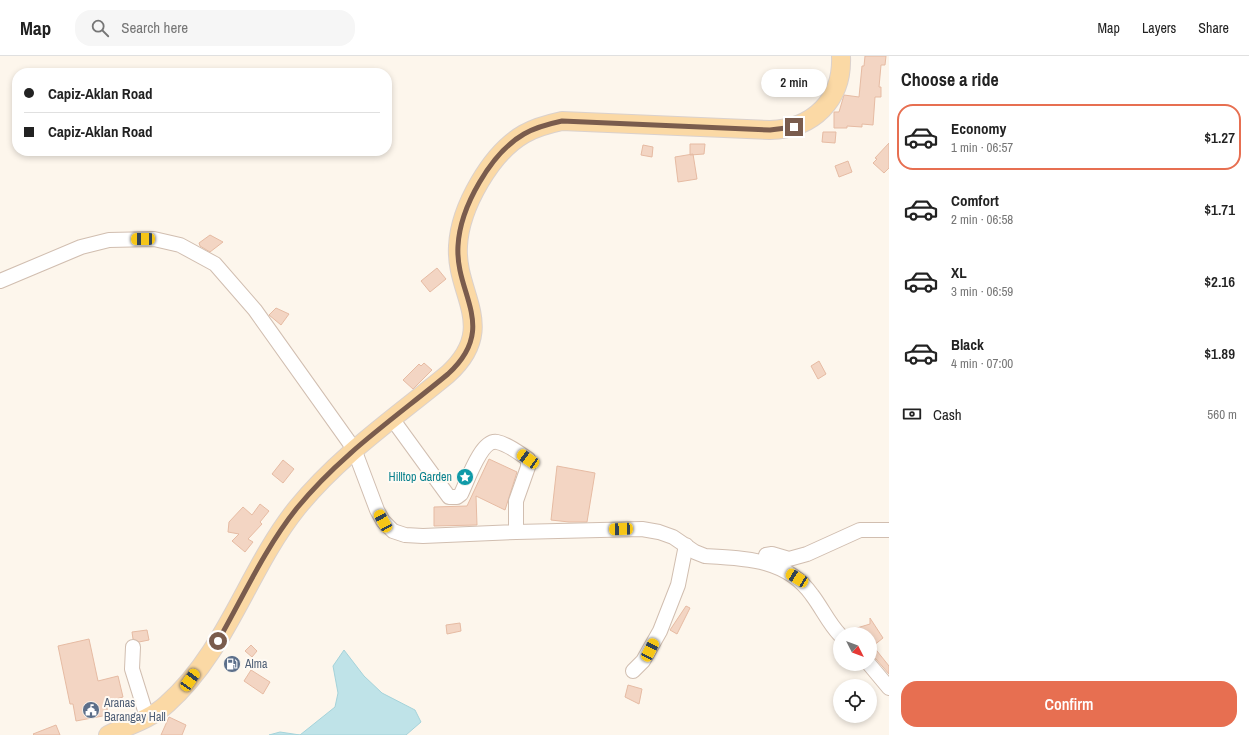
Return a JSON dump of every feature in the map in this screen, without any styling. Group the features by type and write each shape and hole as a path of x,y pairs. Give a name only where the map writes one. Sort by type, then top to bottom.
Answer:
{"main road":[{"path":"108,735 147,717 166,705 190,680 218,641 273,542 296,509 320,482 354,449 393,420 455,367 467,350 472,330 473,318 458,256 459,234 471,198 480,182 491,165 514,141 537,128 562,121 770,130 794,127 812,118 828,103 838,84 841,56"}],"street":[{"path":"0,281 80,247 109,240 154,239 180,245 215,264 255,310 354,449 377,510 383,521 393,531 405,536 642,529 659,532 705,556 768,562 797,578 811,593 834,627"},
{"path":"393,420 449,496 457,497 461,494 477,458 490,443 497,442 516,451 528,459 528,467 516,501 516,532"},
{"path":"753,560 772,554 789,559 807,554 860,530 889,530"},
{"path":"633,671 647,656 660,631 678,585 686,545"},
{"path":"132,647 131,664 147,717"},
{"path":"875,671 889,688"}],"water":[{"path":"344,650 364,676 382,693 415,710 421,722 406,735 300,735 335,707 338,693 333,666"},
{"path":"280,732 300,735 269,735"}],"building":[{"path":"865,56 886,56 885,65 881,65 879,87 881,87 881,97 875,97 873,125 862,124 862,127 847,126 847,128 834,128 834,112 839,112 844,95 859,97 862,66 864,66"},
{"path":"823,132 836,132 835,143 822,142"},
{"path":"889,143 889,168 884,173 873,163 877,159 875,158"},
{"path":"690,144 705,144 704,154 690,155"},
{"path":"643,145 653,147 652,157 641,155"},
{"path":"693,154 697,179 678,182 675,157"},
{"path":"848,161 852,172 839,177 835,166"},
{"path":"210,235 223,242 210,252 200,246 199,243"},
{"path":"437,268 446,279 430,292 421,281"},
{"path":"276,308 289,314 281,325 269,315"},
{"path":"819,361 826,374 818,379 811,366"},
{"path":"424,363 432,370 413,389 403,380 419,364 421,366"},
{"path":"489,459 517,472 505,510 476,496 477,525 434,526 434,507 467,506"},
{"path":"283,460 294,469 283,483 272,474"},
{"path":"557,466 595,473 587,522 551,520"},
{"path":"260,504 269,511 260,522 262,524 248,539 253,542 245,552 232,541 239,534 228,532 229,522 243,507 252,515"},
{"path":"686,606 690,608 677,634 670,630"},
{"path":"870,618 876,627 860,627 870,624"},
{"path":"460,623 461,631 447,634 446,625"},
{"path":"877,629 883,638 877,643"},
{"path":"147,630 149,640 139,642 133,639 132,632"},
{"path":"89,639 98,681 118,676 123,697 106,702 108,715 76,721 73,704 70,704 58,646"},
{"path":"251,645 257,651 252,657 245,651"},
{"path":"877,651 889,666 889,674 877,660"},
{"path":"251,670 270,682 263,694 244,681"},
{"path":"628,685 642,689 639,704 625,697"},
{"path":"169,717 186,725 182,735 161,735"},
{"path":"56,725 60,735 33,734"}],"place":[{"name":"Hilltop Garden","path":"465,477"},
{"name":"Alma","path":"232,664"},
{"name":"Aranas Barangay Hall","path":"91,710"}],"route":[{"path":"218,641 273,542 296,509 320,482 354,449 393,420 448,374 467,350 470,341 473,318 460,268 458,256 459,234 471,198 480,182 491,165 514,141 537,128 562,121 770,130 794,127"}]}
